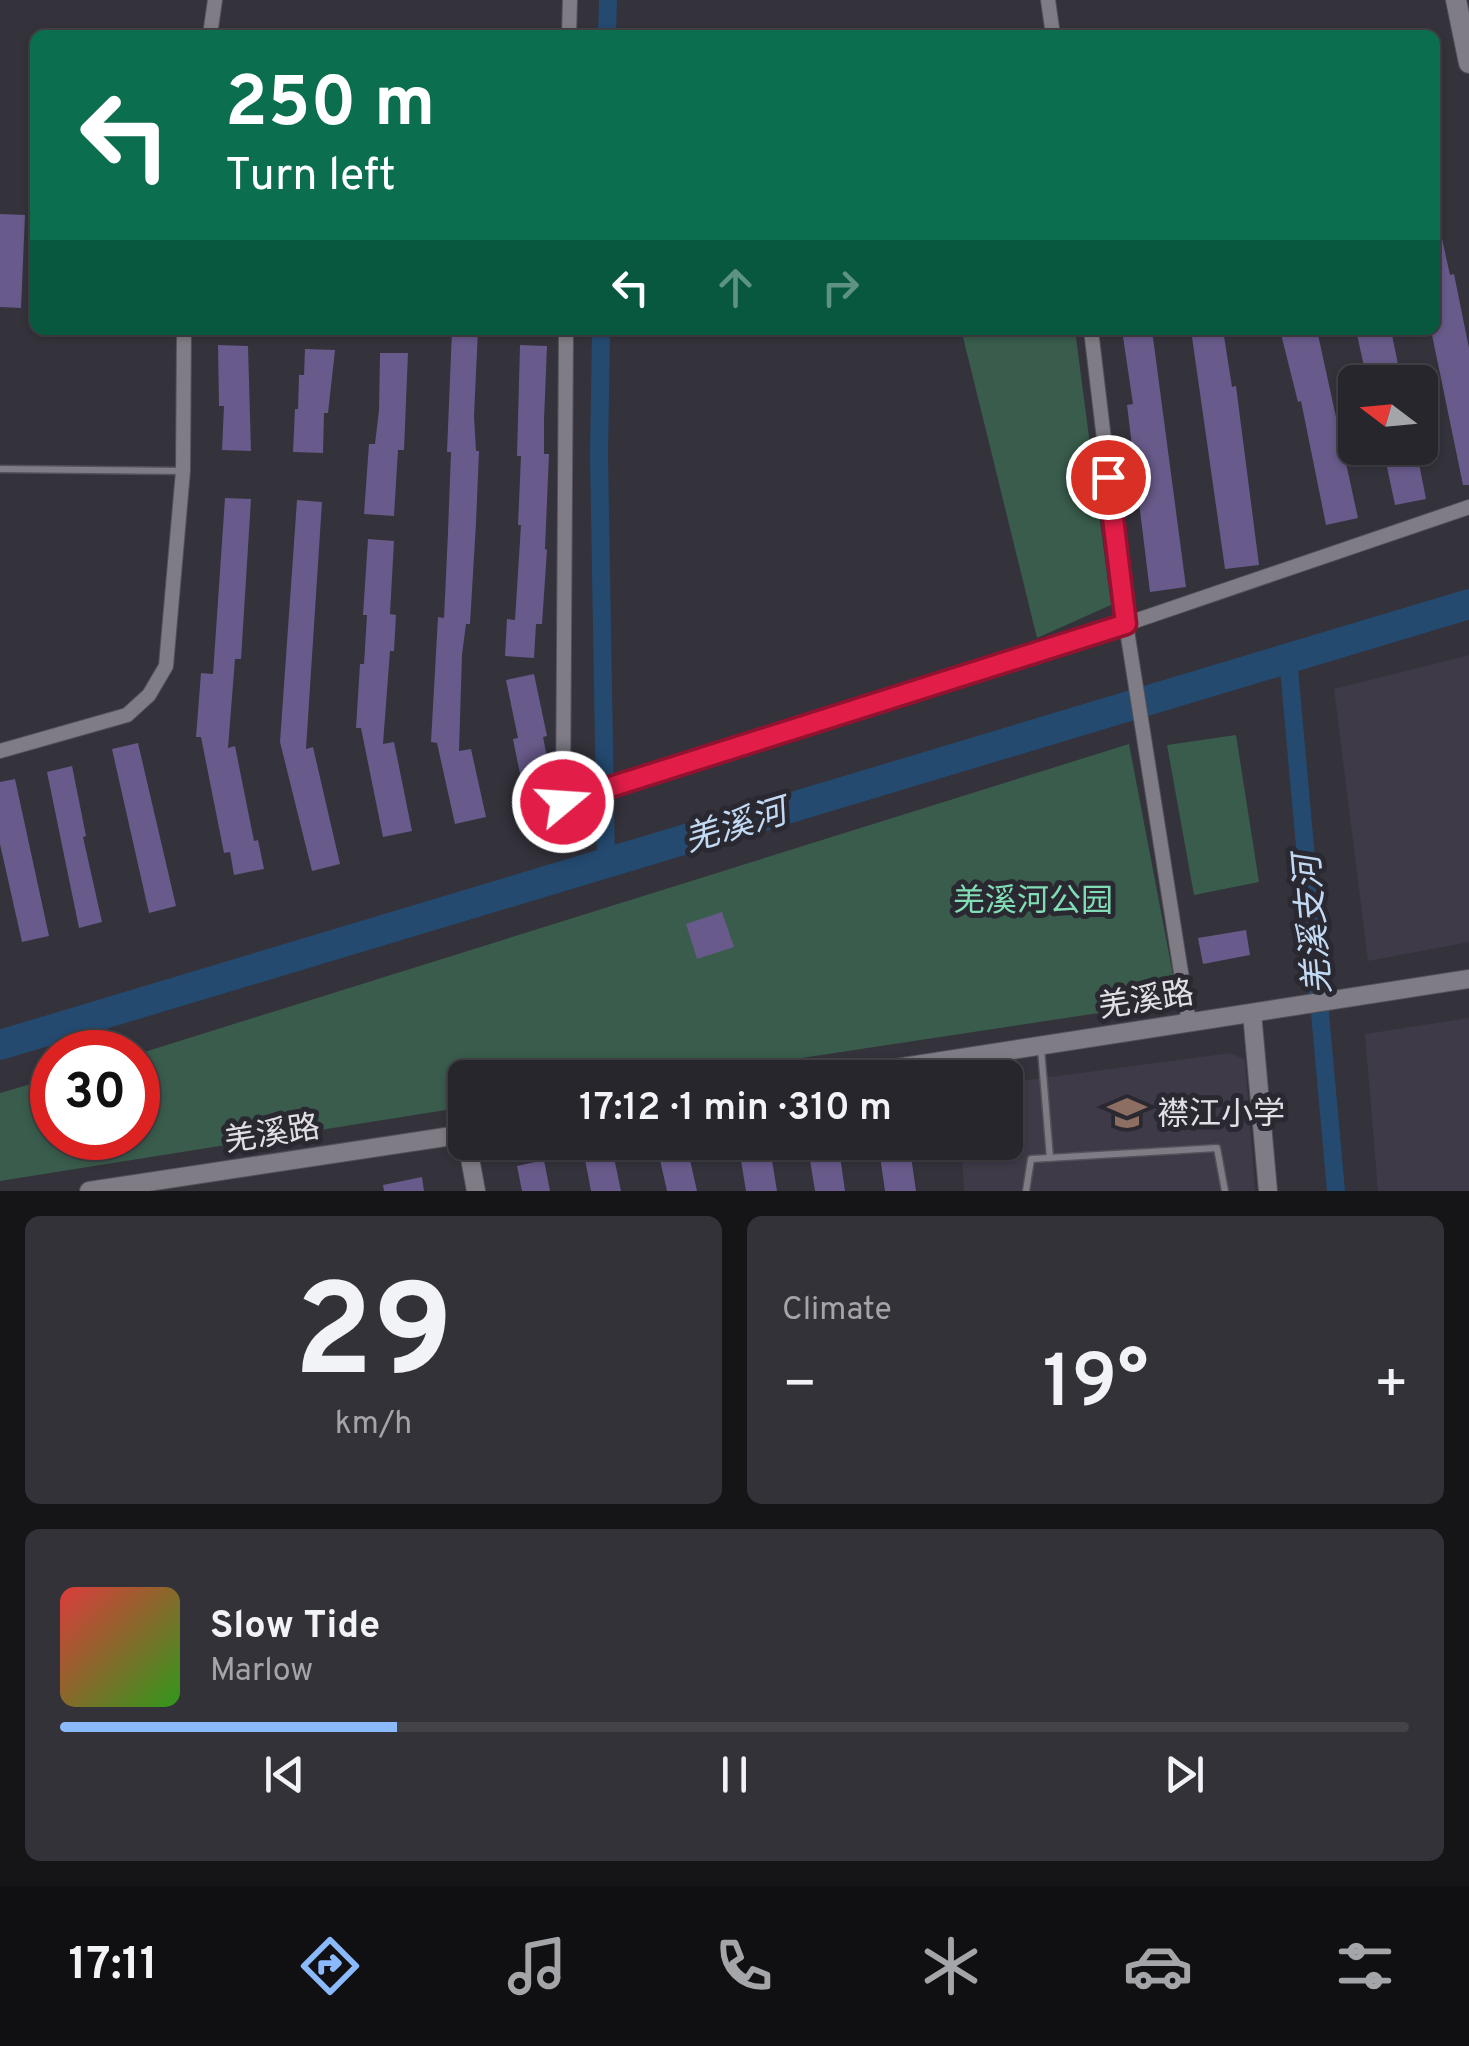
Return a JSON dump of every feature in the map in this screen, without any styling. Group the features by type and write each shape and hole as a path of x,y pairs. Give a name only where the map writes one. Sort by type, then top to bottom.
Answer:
{"main road":[{"path":"1456,0 1469,64"}],"street":[{"path":"211,30 216,0"},
{"path":"569,30 570,0"},
{"path":"1048,0 1052,30"},
{"path":"0,751 128,715 149,695 166,666 183,472 184,335"},
{"path":"566,335 563,802 1126,624 1469,508"},
{"path":"1092,335 1126,624 1189,1023"},
{"name":"羌溪路","path":"949,1060 1469,979"},
{"path":"1259,1012 1268,1191"},
{"name":"羌溪路","path":"89,1191 448,1137"},
{"path":"470,1160 476,1191"}],"lane":[{"path":"0,468 183,472"},
{"path":"1040,1046 1050,1158"},
{"path":"1026,1191 1031,1159 1216,1148 1225,1191"}],"shaded area":[{"path":"1469,655 1469,942 1368,961 1334,689"},
{"name":"襟江小学","path":"1469,1018 1469,1191 1378,1191 1365,1034"},
{"name":"襟江小学","path":"1231,1053 1245,1060 1255,1191 964,1191 962,1160 1023,1160 1023,1081"}],"green space":[{"path":"1076,335 1111,605 1037,638 963,337"},
{"path":"1236,735 1259,882 1194,895 1167,745"},
{"name":"羌溪河公园","path":"1129,744 1178,1001 788,1060 448,1060 448,1110 160,1156 160,1047"},
{"name":"羌溪河公园","path":"30,1084 30,1160 132,1160 0,1181 0,1093"}],"building":[{"path":"0,214 25,215 21,308 0,307"},
{"path":"1440,234 1450,275 1454,274 1469,348 1469,485 1463,485 1432,335 1440,335"},
{"path":"452,335 478,335 474,416 479,451 476,523 470,624 466,624 462,655 459,751 471,749 486,817 455,824 437,743 431,742 438,617 444,618 451,452 447,452"},
{"path":"1123,335 1153,335 1186,587 1150,592 1127,405 1133,404"},
{"path":"1192,335 1224,335 1232,387 1236,386 1259,565 1225,569"},
{"path":"1281,335 1318,335 1338,426 1338,465 1346,465 1358,518 1326,525 1301,401 1298,402"},
{"path":"1357,335 1392,335 1398,364 1364,365"},
{"path":"218,345 248,346 251,451 222,450 224,406 219,406"},
{"path":"520,345 547,346 547,550 542,624 536,624 534,658 505,656 507,619 515,620 521,525 521,456 517,456"},
{"path":"305,349 335,350 328,413 324,413 323,453 293,452"},
{"path":"380,353 408,353 404,450 398,450 394,516 364,514 369,444 375,444 379,410"},
{"path":"1387,465 1419,465 1426,499 1395,505"},
{"path":"225,498 251,499 241,659 235,659 228,748 235,746 254,841 258,840 264,869 234,875 230,852 224,853 201,737 196,737 201,673 213,674"},
{"path":"297,500 322,502 306,749 313,747 340,864 312,871 280,742"},
{"path":"368,539 394,541 390,614 396,615 383,744 394,742 412,831 383,837 361,728 356,728 360,664 364,664"},
{"path":"534,674 547,736 543,737 552,799 526,804 506,680"},
{"path":"138,743 176,906 149,913 112,749"},
{"path":"72,766 102,922 79,928 47,772"},
{"path":"15,779 49,936 22,942 0,844 0,782"},
{"path":"722,912 734,947 697,959 686,924"},
{"path":"1246,930 1250,955 1203,964 1198,938"},
{"path":"544,1160 550,1191 522,1191 517,1166"},
{"path":"585,1160 615,1160 621,1191 591,1191"},
{"path":"660,1160 690,1160 697,1191 667,1191"},
{"path":"741,1160 772,1160 777,1191 746,1191"},
{"path":"810,1160 841,1160 845,1191 815,1191"},
{"path":"881,1160 912,1160 916,1191 885,1191"},
{"path":"422,1177 424,1191 384,1191 383,1185"}],"waterway":[{"path":"607,30 608,0"},
{"path":"601,335 599,456 606,862"},
{"name":"羌溪河","path":"0,1045 1469,604"},
{"name":"羌溪支河","path":"1288,658 1336,1191"}],"place":[{"name":"襟江小学","path":"1127,1113"}],"route":[{"path":"563,802 1126,624 1108,477"}]}
